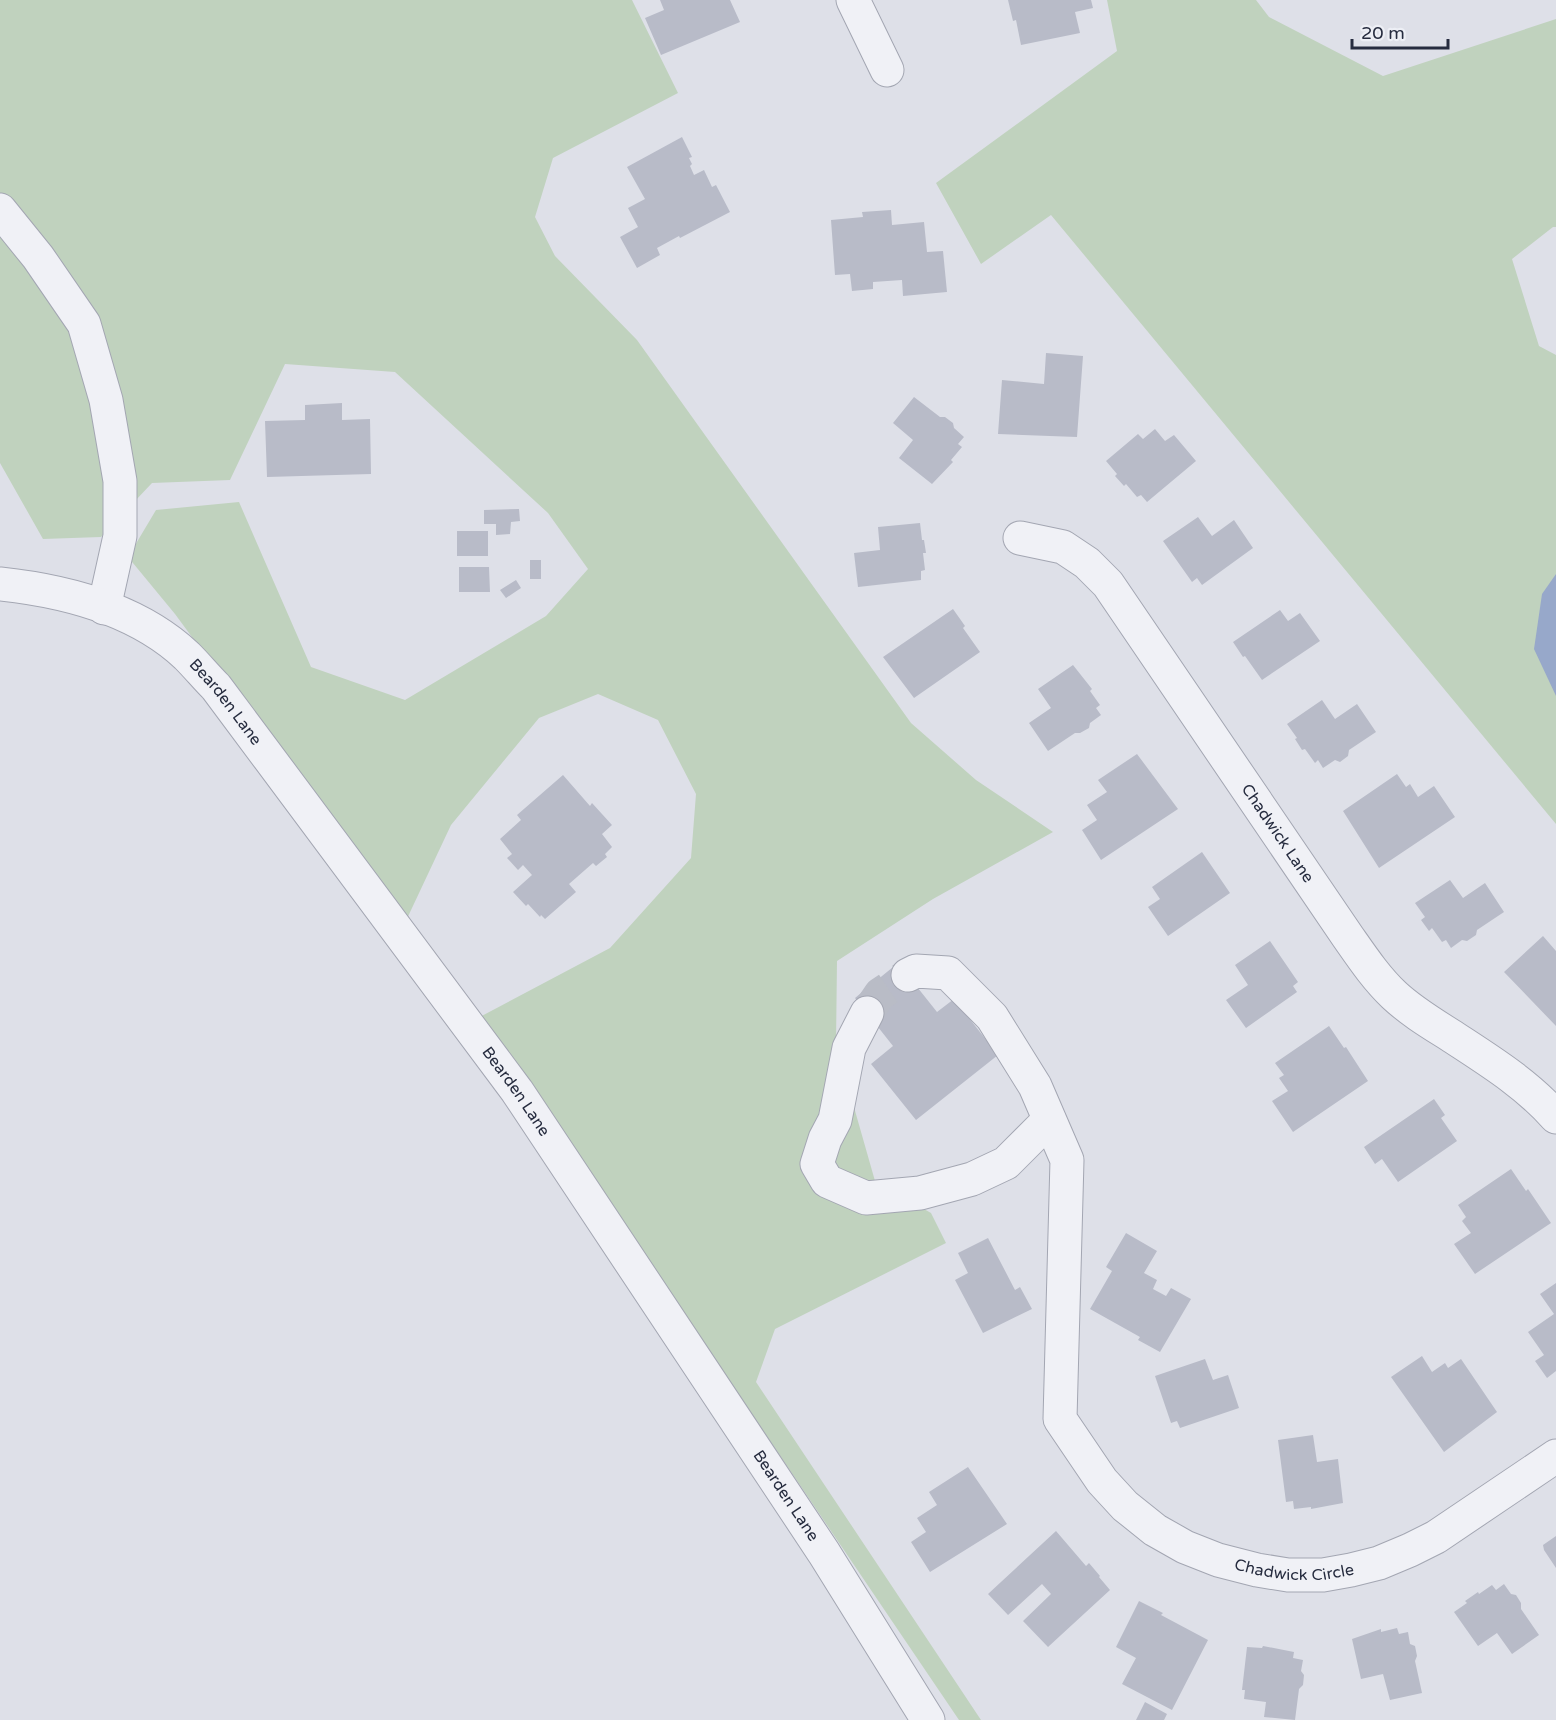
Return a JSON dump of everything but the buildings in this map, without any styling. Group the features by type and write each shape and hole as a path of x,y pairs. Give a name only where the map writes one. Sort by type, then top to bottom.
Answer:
{"street":[{"path":"853,0 887,70"},
{"path":"0,210 38,257 84,324 106,400 120,481 120,536 104,608"},
{"name":"Chadwick Lane","path":"1020,538 1063,547 1087,563 1108,584 1348,937 1372,970 1394,994 1418,1014 1517,1080 1542,1101 1556,1117"},
{"name":"Bearden Lane","path":"0,584 68,594 128,616 186,655 216,687 517,1091 824,1553 928,1720"},
{"path":"867,1013 849,1048 835,1120 825,1139 817,1164 827,1181 866,1198 920,1193 972,1179 1006,1163 1049,1120 1035,1086 992,1017 948,973 916,971 908,975"},
{"name":"Chadwick Circle","path":"1049,1120 1067,1160 1060,1419 1102,1481 1125,1506 1155,1530 1185,1547 1218,1560 1257,1570 1288,1575 1323,1575 1351,1570 1379,1563 1410,1551 1462,1520 1556,1456"}],"green space":[{"path":"0,0 632,0 678,93 553,158 535,217 555,256 637,340 911,723 976,780 1053,832 933,899 837,961 836,1044 875,1181 931,1213 946,1243 775,1329 756,1382 981,1720 959,1720 575,1153 476,1019 610,948 691,858 696,794 658,720 598,694 539,718 451,825 404,925 175,614 128,557 156,510 239,502 311,667 405,700 546,616 588,569 548,513 395,372 285,364 230,480 152,483 101,537 43,539 0,463"},
{"path":"1107,0 1256,0 1269,17 1383,76 1556,19 1556,227 1512,259 1539,346 1556,355 1556,824 1051,215 981,264 936,183 1117,51"}],"water":[{"path":"1556,574 1556,696 1534,649 1542,594"}],"tunnel":[{"path":"867,1013 880,994 908,975"}]}
